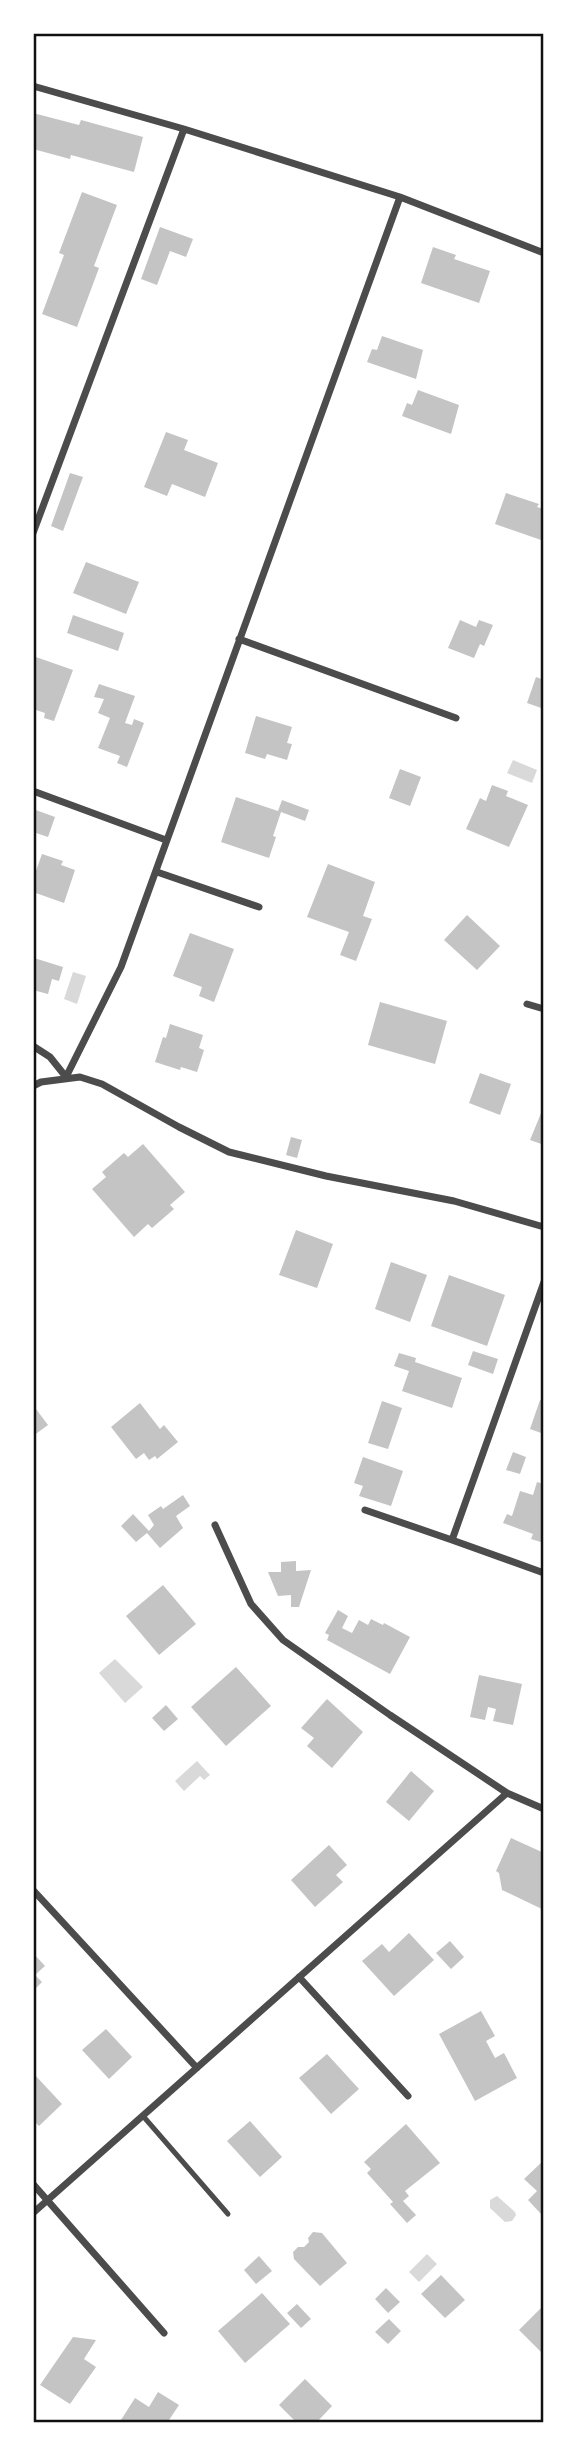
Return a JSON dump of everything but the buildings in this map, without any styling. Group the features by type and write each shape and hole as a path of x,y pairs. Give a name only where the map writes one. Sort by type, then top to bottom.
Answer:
{"street":[{"path":"33,86 184,129 400,197 544,253"},
{"path":"33,533 184,129"},
{"path":"66,1077 121,967 400,197"},
{"path":"239,639 456,718"},
{"path":"33,791 166,840"},
{"path":"157,872 259,907"},
{"path":"527,1004 544,1009"},
{"path":"33,1046 50,1057 66,1077"},
{"path":"33,1086 66,1077 80,1077 102,1084 229,1152 326,1176 454,1201 544,1227"},
{"path":"452,1541 544,1282"},
{"path":"365,1510 544,1573"},
{"path":"215,1525 251,1604 283,1640 507,1793 544,1809"},
{"path":"33,2213 507,1793"},
{"path":"33,1889 197,2068"},
{"path":"299,1977 408,2096"},
{"path":"33,2184 164,2333"}],"lane":[{"path":"143,2116 228,2214"}],"shaded area":[{"path":"513,760 537,770 532,783 507,773"},
{"path":"73,972 86,976 77,1004 64,999"},
{"path":"115,1659 143,1687 125,1703 99,1673"},
{"path":"197,1761 210,1775 204,1780 200,1776 184,1791 175,1781"},
{"path":"497,2196 515,2212 512,2221 505,2222 490,2208 490,2200"},
{"path":"427,2254 437,2264 419,2282 409,2272"}]}
